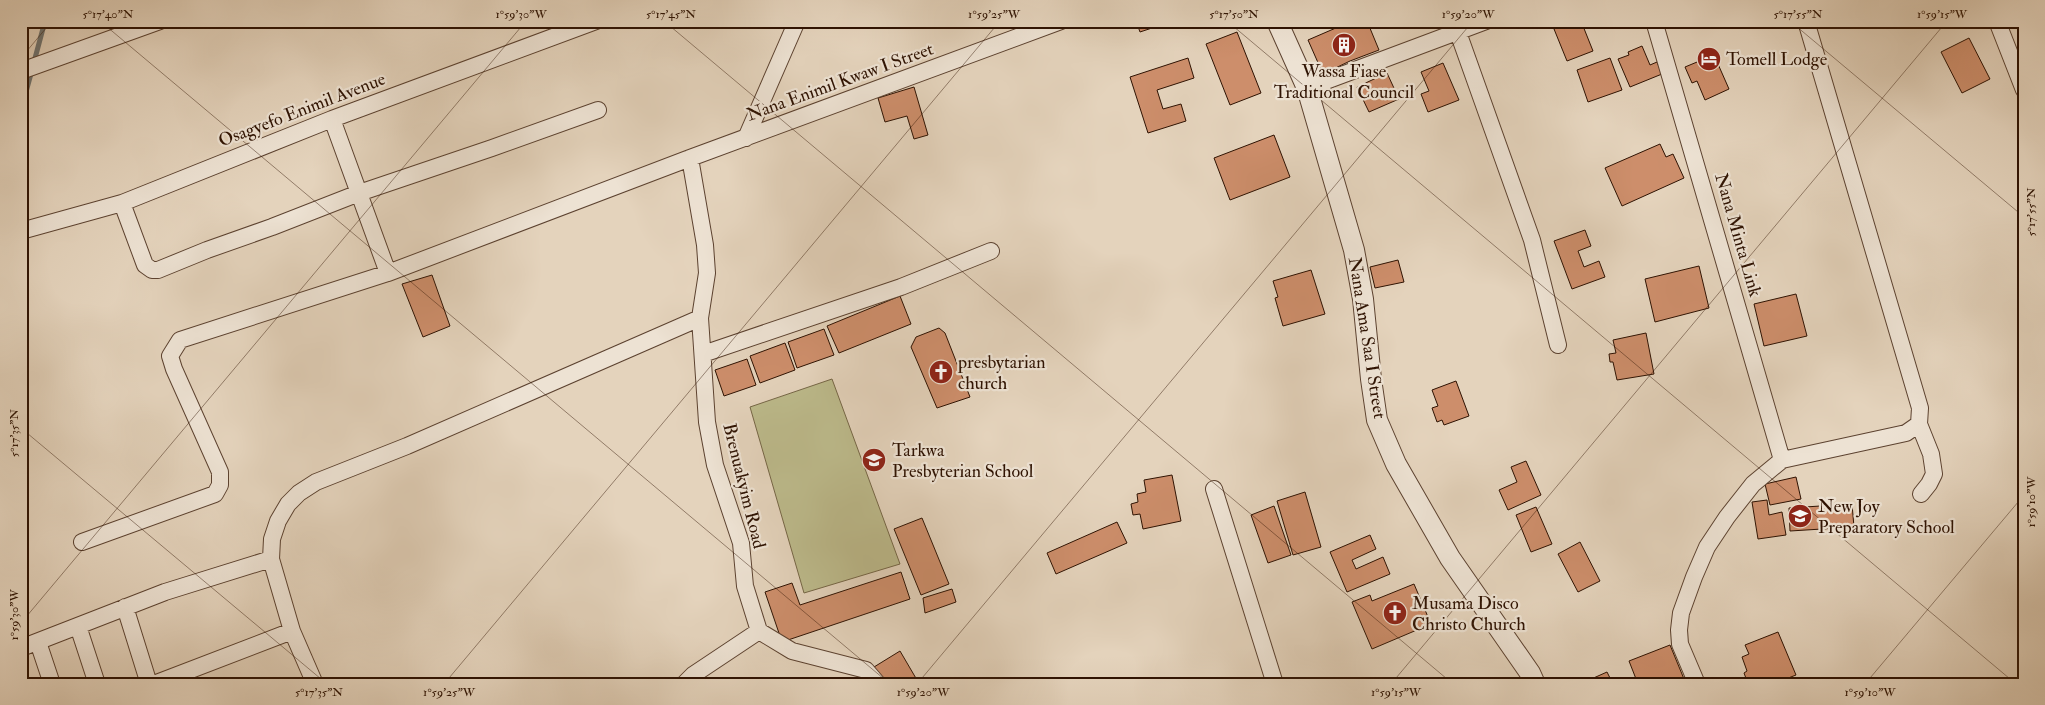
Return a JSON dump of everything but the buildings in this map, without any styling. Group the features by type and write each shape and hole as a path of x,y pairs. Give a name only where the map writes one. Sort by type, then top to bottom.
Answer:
{"street":[{"path":"29,68 160,21"},
{"name":"Osagyefo Enimil Avenue","path":"21,231 122,203 332,119 596,21"},
{"path":"746,138 797,21"},
{"name":"Nana Enimil Kwaw I Street","path":"82,542 215,494 220,485 220,472 170,356 180,340 388,273 690,158 1061,21"},
{"name":"Nana Ama Saa I Street","path":"1277,21 1307,88 1354,250 1363,299 1377,420 1396,464 1450,558 1530,673 1535,684"},
{"path":"1307,88 1456,26 1486,21"},
{"name":"Nana Minta Link","path":"1654,21 1782,460"},
{"path":"1806,21 1920,408 1918,424 1931,454 1934,474 1930,484 1921,494"},
{"path":"1997,21 2024,90"},
{"path":"1456,26 1532,240 1558,345"},
{"path":"122,203 145,265 152,270 158,270 359,193 598,110"},
{"path":"332,119 388,273"},
{"name":"Brenuakyim Road","path":"690,158 705,244 707,273 700,318 707,422 715,464 741,543 745,586 759,631"},
{"path":"703,354 901,287 991,251"},
{"path":"315,684 292,631 271,559 272,539 278,521 288,504 299,493 316,482 407,446 700,318"},
{"path":"1697,684 1680,644 1681,613 1707,548 1727,517 1753,484 1782,460 1906,433 1918,424"},
{"path":"1214,489 1275,684"},
{"path":"21,648 194,582 271,559"},
{"path":"125,607 149,684"},
{"path":"78,626 97,684"},
{"path":"154,684 192,677 292,631"},
{"path":"684,684 693,675 759,631 792,651 866,670 878,684"},
{"path":"38,642 52,684"}],"shaded area":[{"path":"832,379 900,564 804,593 750,407"}],"waterway":[{"path":"34,62 45,21"},
{"path":"21,110 32,70"}],"place":[{"name":"Wassa Fiase Traditional Council","path":"1344,45"},
{"name":"Tomell Lodge","path":"1709,59"},
{"name":"presbytarian church","path":"941,372"},
{"name":"Tarkwa Presbyterian School","path":"874,460"},
{"name":"New Joy Preparatory School","path":"1800,516"},
{"name":"Musama Disco Christo Church","path":"1395,613"}]}
